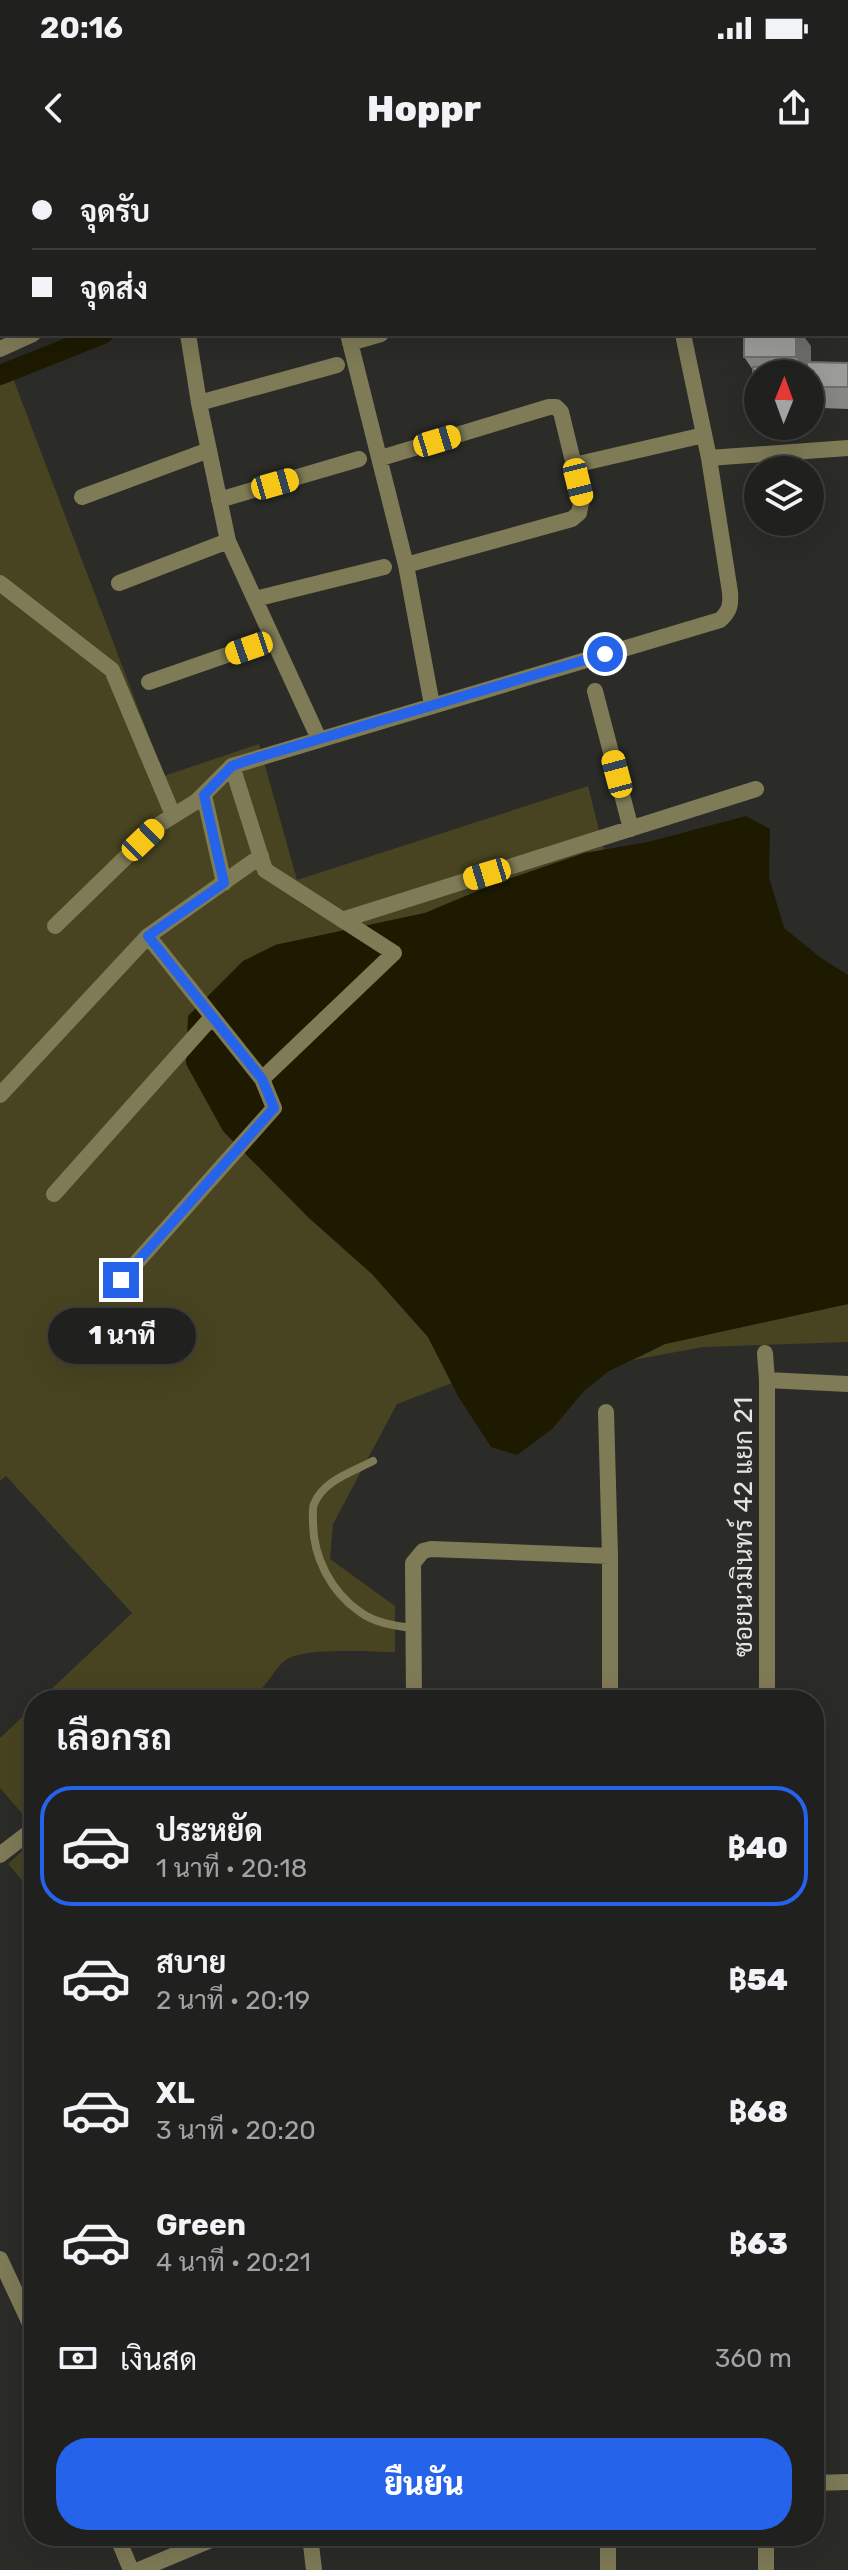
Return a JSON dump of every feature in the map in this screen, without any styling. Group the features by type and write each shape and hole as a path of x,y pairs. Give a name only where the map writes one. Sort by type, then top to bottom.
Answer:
{"street":[{"path":"188,336 228,541 319,739"},
{"path":"55,926 160,824 197,801 232,766 720,620 727,614 731,605 730,592 709,458 683,336"},
{"path":"349,338 406,565 432,705"},
{"path":"199,403 337,365"},
{"path":"381,458 556,407 561,412 574,465 582,506 572,519 406,565"},
{"path":"574,465 704,435"},
{"path":"709,458 848,448"},
{"path":"82,497 209,450"},
{"path":"219,500 359,459"},
{"path":"119,583 228,541"},
{"path":"255,599 384,567"},
{"path":"0,583 112,670 173,815"},
{"path":"149,682 273,639"},
{"path":"595,691 631,829"},
{"path":"232,766 265,870 394,953 262,1079"},
{"path":"342,920 756,789"},
{"path":"204,795 224,883"},
{"path":"0,1095 148,936 261,856"},
{"path":"121,1280 274,1108 262,1079 148,936"},
{"path":"54,1194 212,1017"},
{"name":"ซอยนวมินทร์ 42 แยก 21","path":"765,1353 767,1690"},
{"path":"767,1380 848,1384"},
{"path":"606,1412 610,1690"},
{"path":"414,1690 413,1563 423,1551 610,1556"},
{"path":"0,1855 24,1836"},
{"path":"0,2259 24,2311"},
{"path":"824,2483 848,2482"},
{"path":"121,2546 131,2570"},
{"path":"139,2570 196,2546"},
{"path":"311,2546 314,2570"},
{"path":"608,2546 608,2570"},
{"path":"766,2546 766,2570"}],"lane":[{"path":"373,1461 327,1485 313,1505 316,1549 322,1568 334,1587 361,1613 389,1625 414,1628"}],"shaded area":[{"path":"11,373 164,776 259,744 297,880 588,786 604,850 584,853 497,883 425,913 275,945 223,1131 308,1217 372,1274 428,1337 452,1383 397,1404 333,1524 330,1559 395,1606 395,1652 319,1652 291,1657 283,1662 261,1690 51,1690 132,1613 6,1476 0,1481 0,378"},
{"path":"746,816 770,829 769,877 784,928 848,975 848,1304 665,1344 609,1371 584,1391 552,1429 517,1455 491,1447 458,1396 428,1337 372,1274 308,1217 223,1131 186,1064 188,1016 243,961 275,945 425,913 497,883 585,853 648,842"},
{"path":"848,1304 848,1342 703,1347 633,1360 665,1344"},
{"path":"24,1715 24,1816 0,1788 0,1738"},
{"path":"24,1849 24,1882 8,1864"}],"building":[{"path":"744,336 796,336 796,357 744,357"},
{"path":"824,362 848,363 848,387 824,387"}],"waterway":[{"path":"0,375 98,336"}],"route":[{"path":"121,1280 274,1108 262,1079 148,936 224,883 204,795 232,766 249,760 605,654"}]}
